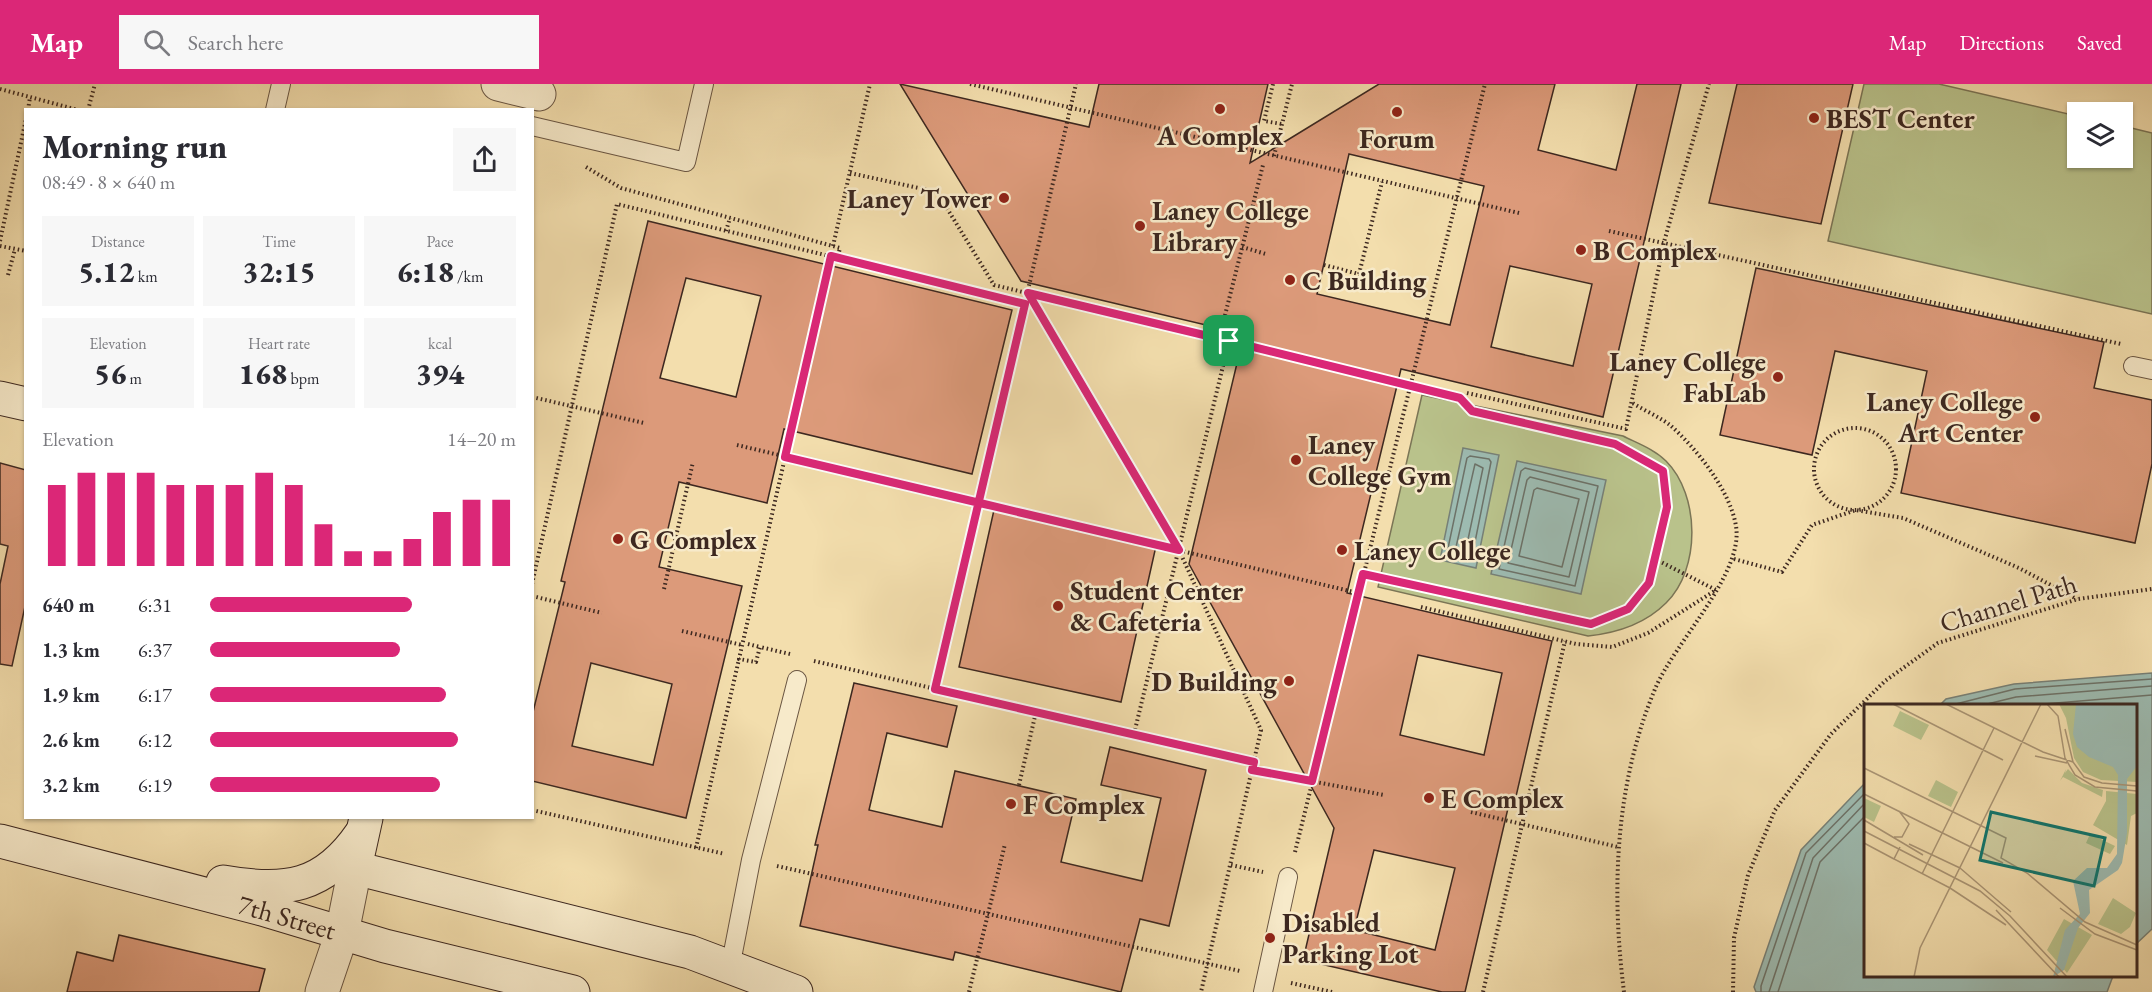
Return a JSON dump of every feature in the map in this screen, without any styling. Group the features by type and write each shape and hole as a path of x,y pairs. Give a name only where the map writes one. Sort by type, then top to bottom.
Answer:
{"main road":[{"path":"498,84 538,99"},
{"path":"0,398 24,404"},
{"path":"50,852 252,887 275,887 317,878 325,873 349,852 364,826"},
{"path":"322,992 342,933 364,826"},
{"name":"7th Street","path":"0,841 50,852 342,933 573,992"},
{"path":"355,868 690,952 795,992"}],"lane":[{"path":"275,108 281,84"},
{"path":"534,126 687,162 704,84"},
{"path":"2133,366 2152,370"},
{"path":"730,968 751,860 797,680"},
{"path":"1265,985 1288,877"}],"path":[{"path":"89,108 95,84"},
{"path":"833,246 870,84"},
{"path":"970,84 1456,200 1520,213"},
{"path":"935,689 1077,84"},
{"path":"1272,84 1264,121 1282,124"},
{"path":"1274,156 1292,84"},
{"path":"1293,857 1485,84"},
{"path":"1467,393 1626,429 1664,242 1709,84"},
{"path":"0,89 71,108"},
{"path":"28,108 30,97"},
{"path":"24,129 0,243 24,251"},
{"path":"1134,735 1229,341 1222,327 1263,165"},
{"path":"584,167 621,188 840,248 839,252"},
{"path":"850,173 937,192 994,285 1460,398 1472,411 1615,444 1663,471 1667,507 1649,583 1628,609 1591,624 1363,574"},
{"path":"1324,265 1359,274 1382,182"},
{"path":"534,575 617,204 1025,304"},
{"path":"726,231 730,218"},
{"path":"1609,231 2127,345 2133,366"},
{"path":"1242,247 1266,254"},
{"path":"8,275 15,249"},
{"path":"696,848 831,256"},
{"path":"1028,293 1179,550 1262,730 1201,992"},
{"path":"534,397 644,423"},
{"path":"1624,992 1617,933 1618,847 1629,767 1655,688 1734,559 1736,526 1726,498 1700,454 1668,424 1631,402"},
{"path":"1734,559 1782,572 1812,525 1857,510 1870,508 1884,499 1892,489 1897,470 1892,448 1882,436 1868,428 1849,428 1834,433 1823,441 1816,455 1814,470 1816,484 1831,502 1843,508 1857,510 1902,518 2019,568 2078,599"},
{"path":"737,445 1358,593"},
{"path":"664,589 693,462"},
{"path":"1655,559 1716,590"},
{"name":"Channel Path","path":"1733,992 1734,938 1748,875 1775,810 1831,734 1884,681 1938,643 2078,599 2152,589"},
{"path":"1421,607 1565,642 1612,647 1648,633 1716,590"},
{"path":"534,596 602,613"},
{"path":"682,631 742,645"},
{"path":"1483,992 1565,642"},
{"path":"748,644 760,647"},
{"path":"740,659 756,662"},
{"path":"844,668 1254,762"},
{"path":"1019,785 1036,712"},
{"path":"1252,770 1384,795"},
{"path":"534,810 1208,964 1265,985 1332,992"},
{"path":"1471,812 1618,847"},
{"path":"969,992 1005,844"}],"green space":[{"path":"1864,84 1939,84 2067,114 2067,168 2133,168 2133,128 2152,133 2152,314 1828,241"},
{"path":"1422,395 1623,436 1666,461 1677,475 1685,493 1692,532 1686,571 1677,589 1666,603 1640,622 1609,633 1588,636 1378,587"}],"water":[{"path":"1463,448 1499,455 1476,568 1440,560"},
{"path":"1517,461 1606,480 1581,594 1491,574"},
{"path":"2152,673 2152,929 2137,943 2137,704 1941,704 1946,699 2014,684"},
{"path":"1864,784 1864,977 2113,977 2107,992 1756,992 1754,987 1801,850"}],"building":[{"path":"900,84 1089,127 1099,84 1268,84 1250,163 1379,84 1555,84 1538,150 1616,170 1637,84 1681,84 1603,417 1401,369 1347,593 1552,641 1514,805 1509,804 1465,992 1442,992 1303,960 1334,828 1189,564 1244,334 1021,281","holes":["1349,154 1484,186 1450,325 1317,294","1510,266 1592,284 1573,366 1491,347","1418,655 1502,673 1484,755 1400,735","1374,850 1455,868 1435,950 1354,930"]},
{"path":"1737,84 1853,84 1821,224 1709,203"},
{"name":"G Complex","path":"648,221 1012,310 972,474 784,429 767,503 679,482 659,567 742,586 686,818 534,781 534,708 565,582 561,581","holes":["686,278 761,296 736,397 660,378","591,663 672,684 653,765 572,746"]},
{"name":"Laney College Art Center","path":"1756,268 2104,342 2094,388 2152,400 2152,464 2135,543 1901,493 1927,371 1835,351 1812,455 1720,435"},
{"path":"0,463 24,469 24,611 12,666 0,664 0,584 8,546 0,544"},
{"name":"Student Center & Cafeteria","path":"994,510 1156,546 1121,702 959,667"},
{"path":"854,683 957,706 947,747 887,733 869,810 942,827 955,771 1076,799 1061,862 1142,881 1161,798 1101,785 1110,747 1206,770 1169,926 1140,919 1121,992 955,952 953,960 800,926 818,845 815,845"},
{"path":"119,935 265,969 259,992 67,992 77,952 113,961"}],"place":[{"name":"A Complex","path":"1220,109"},
{"name":"Forum","path":"1397,112"},
{"name":"BEST Center","path":"1814,118"},
{"name":"Laney Tower","path":"1004,198"},
{"name":"Laney College Library","path":"1140,226"},
{"name":"B Complex","path":"1581,250"},
{"name":"C Building","path":"1290,280"},
{"name":"Laney College FabLab","path":"1778,377"},
{"name":"Laney College Art Center","path":"2035,417"},
{"name":"Laney College Gym","path":"1296,460"},
{"name":"G Complex","path":"618,539"},
{"name":"Laney College","path":"1342,550"},
{"name":"Student Center & Cafeteria","path":"1058,606"},
{"name":"D Building","path":"1289,681"},
{"name":"E Complex","path":"1429,798"},
{"name":"F Complex","path":"1011,804"},
{"name":"Disabled Parking Lot","path":"1270,938"}],"route":[{"path":"1229,341 1028,293 1179,550 978,502 785,457 831,256 1025,304 978,502 935,689 1254,762 1252,770 1312,781 1363,574 1591,624 1628,609 1649,583 1667,507 1663,471 1615,444 1472,411 1460,398 1229,341"}]}
